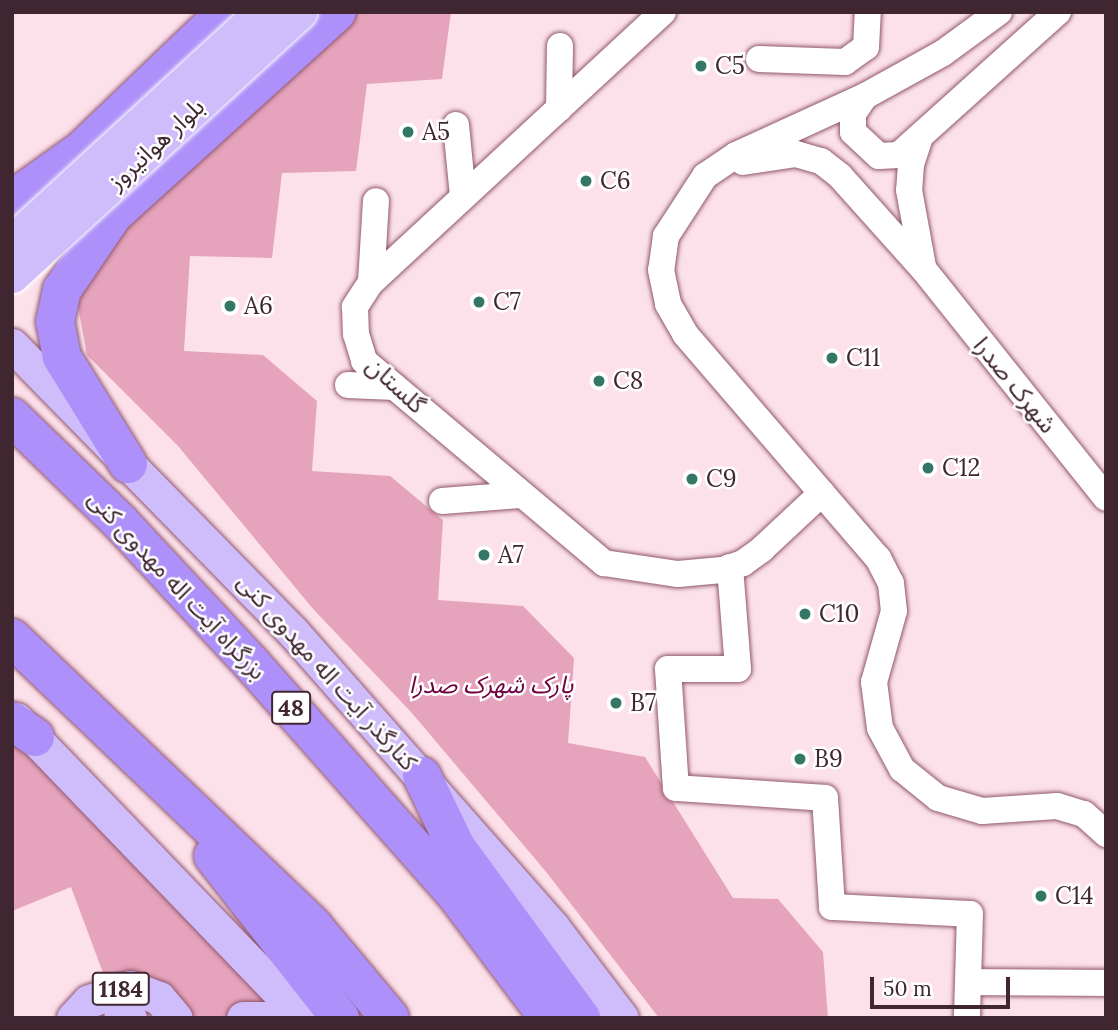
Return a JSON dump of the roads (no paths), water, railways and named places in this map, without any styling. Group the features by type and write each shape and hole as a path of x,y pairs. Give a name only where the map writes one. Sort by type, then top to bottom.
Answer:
{"highway":[{"path":"226,12 23,208 15,230 31,250 55,253 72,246 113,215 337,12"},
{"path":"12,200 82,150"},
{"path":"113,215 66,280 55,323 68,370 128,464"},
{"name":"بزرگراه آیت اله مهدوی کنی","path":"12,417 121,523 251,663 457,896 550,1018"},
{"path":"12,638 313,926 390,1018"},
{"path":"422,776 456,847 581,1018"},
{"path":"169,790 242,895 340,1018"}],"main road":[{"name":"بلوار هوانیروز","path":"12,241 261,12"},
{"name":"بلوار هوانیروز","path":"12,276 300,12"},
{"name":"کنارگذر آیت اله مهدوی کنی","path":"12,345 245,580 422,776 553,927 622,1018"},
{"path":"20,724 304,1018"},
{"name":"1184","path":"73,1018 89,1001 130,987 159,998 174,1014"},
{"path":"120,1018 130,1018"},
{"path":"243,1018 267,1018"}],"street":[{"path":"759,59 845,62 866,47 868,12"},
{"path":"999,12 943,53 865,96 747,149 705,176 666,236 661,270 668,304 685,334 878,558 891,583 894,611 874,682 880,728 902,769 938,798 982,811 1057,806 1084,814 1106,834"},
{"path":"865,96 853,114 853,132 863,146 879,156 899,155 919,140 960,96 1058,12"},
{"name":"گلستان","path":"651,18 559,109 371,282 355,307 356,334 364,361 604,563 629,570 678,574 730,567 762,549 822,493"},
{"path":"559,109 560,46"},
{"path":"456,125 463,197"},
{"path":"919,140 911,164 909,190 925,271"},
{"name":"شهرک صدرا","path":"705,176 774,155 796,154 821,161 859,196 925,271 1106,498"},
{"path":"371,282 376,201"},
{"path":"348,385 395,387"},
{"path":"442,501 520,495"},
{"path":"730,567 738,669 668,669 676,788 825,798 832,907 970,914 967,1018"},
{"path":"968,982 1106,983"}],"place":[{"name":"C5","path":"701,66"},
{"name":"A5","path":"408,132"},
{"name":"C6","path":"586,181"},
{"name":"C7","path":"479,302"},
{"name":"A6","path":"230,306"},
{"name":"C11","path":"832,358"},
{"name":"C8","path":"599,381"},
{"name":"C12","path":"928,468"},
{"name":"C9","path":"692,479"},
{"name":"A7","path":"484,555"},
{"name":"C10","path":"805,614"},
{"name":"B7","path":"616,703"},
{"name":"B9","path":"800,759"},
{"name":"C14","path":"1041,896"}],"park label":[{"name":"پارک شهرک صدرا","path":"491,685"}]}
